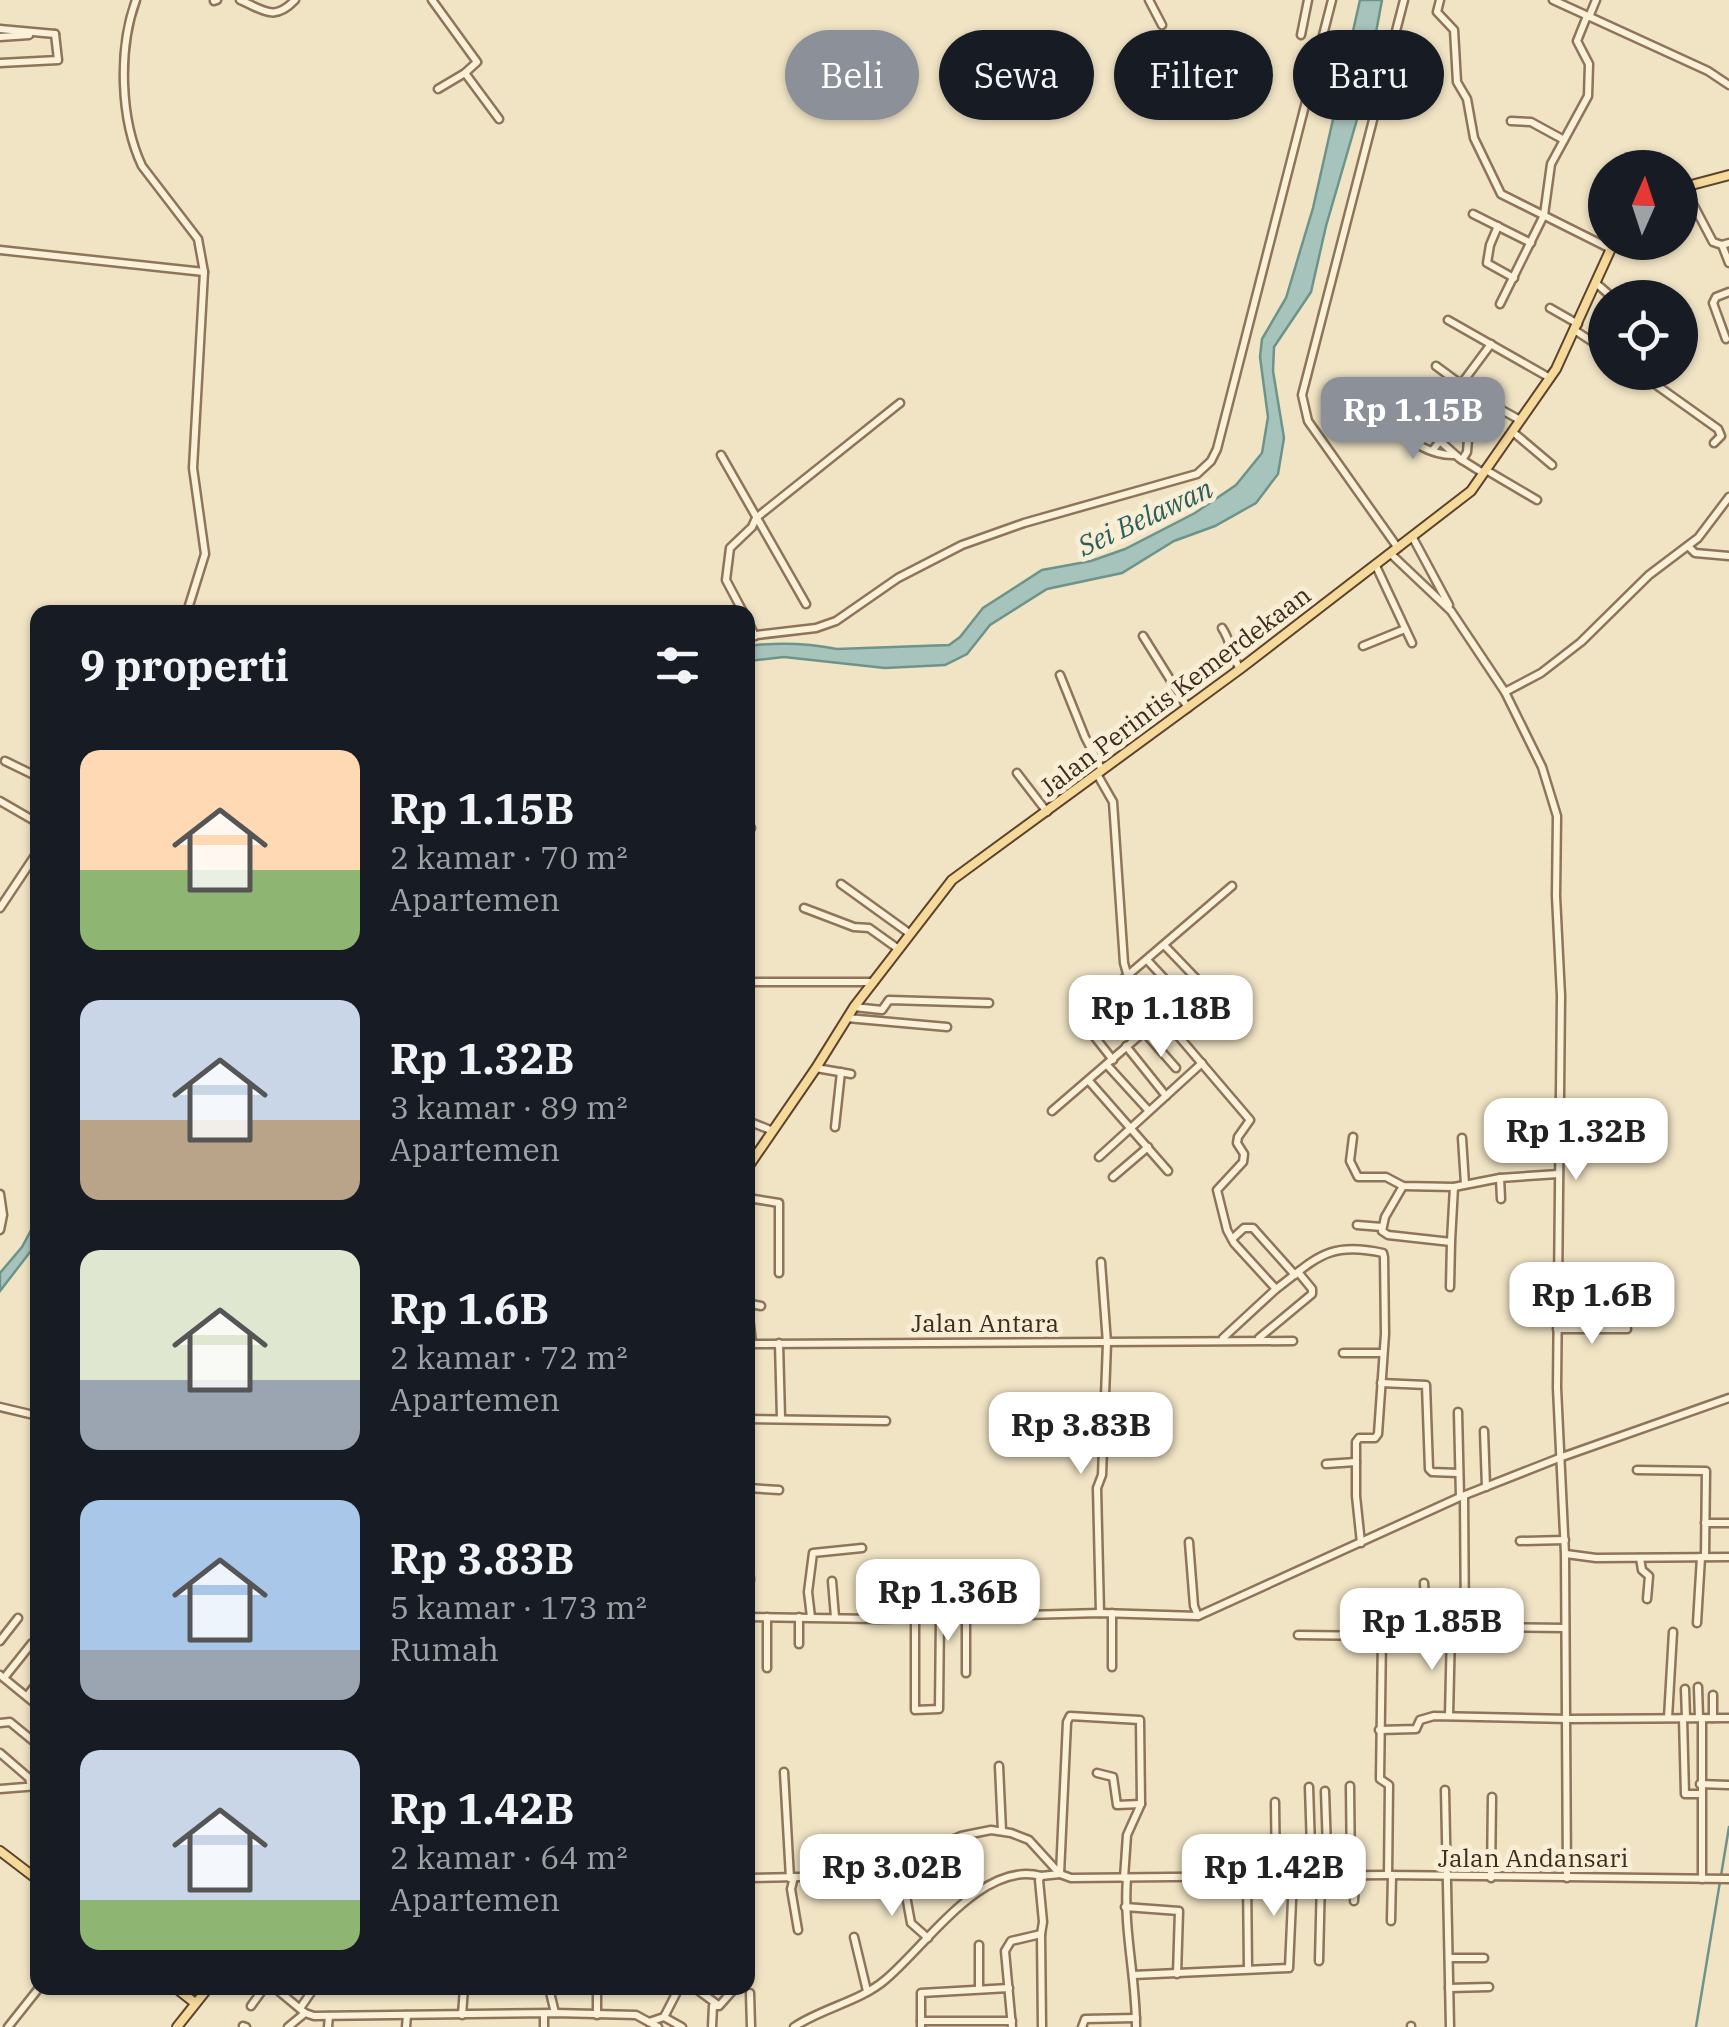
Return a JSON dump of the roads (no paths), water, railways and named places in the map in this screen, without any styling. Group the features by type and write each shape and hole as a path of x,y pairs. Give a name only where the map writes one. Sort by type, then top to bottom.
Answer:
{"main road":[{"path":"1698,183 1729,175"},
{"name":"Jalan Perintis Kemerdekaan","path":"755,1157 846,1018 952,880 1188,708 1471,492 1550,378 1588,305"},
{"path":"0,1851 30,1873"},
{"path":"185,1995 195,2003"},
{"path":"176,2027 202,1995"}],"street":[{"path":"136,0 122,69 136,153 198,239 204,272 194,468 205,554 189,605"},
{"path":"240,0 273,14 285,10 295,0"},
{"path":"432,0 475,58 476,65 438,89"},
{"path":"1150,0 1162,25"},
{"path":"1301,30 1308,0"},
{"path":"755,636 826,625 898,578 962,545 1024,523 1197,474 1206,467 1217,449 1332,0"},
{"path":"1404,0 1302,395 1308,421 1395,551 1451,610"},
{"path":"1440,0 1437,12 1454,30 1457,82 1467,100 1474,138 1492,180 1508,198 1588,235"},
{"path":"1553,0 1708,71 1729,85"},
{"path":"1500,304 1544,215 1548,173 1591,86 1590,64 1577,41 1596,0"},
{"path":"0,29 56,34"},
{"path":"0,37 56,34"},
{"path":"0,63 58,60 56,34"},
{"path":"465,73 500,119"},
{"path":"1511,121 1531,122 1564,140"},
{"path":"1472,214 1532,243"},
{"path":"1698,215 1713,242 1726,244 1729,263"},
{"path":"1498,226 1487,264 1514,278"},
{"path":"0,250 204,272"},
{"path":"1726,339 1713,303 1716,297 1729,292"},
{"path":"1550,308 1588,336"},
{"path":"1448,320 1550,378"},
{"path":"1462,383 1491,344"},
{"path":"1436,366 1482,399 1522,421"},
{"path":"1664,390 1718,428 1725,438 1714,443"},
{"path":"1462,460 1467,452 1469,426 1482,399"},
{"path":"739,605 726,580 730,548 756,518 900,404"},
{"path":"1387,422 1432,451 1454,454"},
{"path":"1432,451 1440,441 1469,426"},
{"path":"1514,432 1552,465"},
{"path":"1440,441 1462,460 1538,500"},
{"path":"721,454 806,604"},
{"path":"1504,692 1541,674 1582,642 1649,575 1698,538 1729,498"},
{"path":"1413,538 1451,610 1504,692 1542,766 1558,816 1556,896 1561,960 1557,1329 1565,1540 1567,1878"},
{"path":"1688,546 1695,553 1729,556"},
{"path":"1376,566 1412,643"},
{"path":"1222,628 1229,640 1230,654 1240,669"},
{"path":"1362,646 1405,630"},
{"path":"1143,636 1188,708"},
{"path":"1060,675 1113,802 1128,977 1250,1120 1238,1137 1243,1162 1217,1190 1232,1239 1276,1289"},
{"path":"5,761 30,773"},
{"path":"1018,773 1048,812"},
{"path":"0,801 30,818"},
{"path":"0,908 30,863"},
{"path":"841,884 909,933"},
{"path":"1148,1110 1079,1020 1080,1015 1232,886"},
{"path":"804,908 854,927 868,928 897,948"},
{"path":"1164,944 1212,995 1173,1029"},
{"path":"1148,961 1174,989"},
{"path":"755,982 874,982"},
{"path":"1109,992 1176,1068"},
{"path":"854,1007 882,1010 889,1000 988,1003"},
{"path":"1052,1112 1162,1017"},
{"path":"846,1018 947,1027"},
{"path":"1126,1046 1166,1096"},
{"path":"1099,1157 1202,1064"},
{"path":"816,1068 851,1074"},
{"path":"835,1127 841,1072"},
{"path":"1089,1081 1168,1171"},
{"path":"755,1125 773,1132"},
{"path":"1353,1137 1350,1161 1358,1177 1386,1177 1404,1186 1454,1188 1500,1178 1558,1174"},
{"path":"1462,1138 1466,1184"},
{"path":"1113,1177 1148,1147"},
{"path":"1500,1178 1501,1200"},
{"path":"1360,1543 1357,1440 1375,1438 1378,1434 1383,1231 1404,1186"},
{"path":"1450,1287 1454,1188"},
{"path":"0,1194 0,1230"},
{"path":"755,1199 779,1203 780,1273"},
{"path":"1357,1225 1451,1242"},
{"path":"1232,1239 1244,1228 1253,1228 1313,1292 1258,1339"},
{"path":"1222,1339 1276,1289 1328,1250 1382,1253"},
{"path":"1100,1613 1097,1486 1102,1475 1107,1342 1102,1262"},
{"path":"755,1305 761,1306"},
{"path":"1557,1329 1626,1330"},
{"name":"Jalan Antara","path":"755,1343 1292,1341"},
{"path":"779,1343 781,1418"},
{"path":"1342,1353 1382,1353"},
{"path":"1382,1383 1426,1384 1429,1469 1458,1473"},
{"path":"755,1617 1100,1613 1198,1616 1462,1496 1729,1398"},
{"path":"0,1406 30,1414"},
{"path":"1458,1412 1464,1627"},
{"path":"755,1419 886,1421"},
{"path":"1484,1430 1486,1487"},
{"path":"1326,1464 1356,1462"},
{"path":"1637,1470 1706,1471 1697,1623"},
{"path":"755,1488 779,1490"},
{"path":"1705,1522 1729,1523"},
{"path":"1520,1541 1565,1540"},
{"path":"1189,1542 1198,1616"},
{"path":"811,1617 808,1592 813,1553 862,1548"},
{"path":"1565,1554 1640,1558 1729,1556"},
{"path":"1640,1558 1642,1570 1648,1576 1647,1599"},
{"path":"1012,1614 1013,1567"},
{"path":"896,1618 898,1577"},
{"path":"832,1581 835,1617"},
{"path":"1424,1584 1427,1632"},
{"path":"1506,1627 1507,1594"},
{"path":"1112,1613 1112,1667"},
{"path":"966,1615 966,1673"},
{"path":"915,1617 915,1710 939,1709 940,1616"},
{"path":"767,1617 767,1668"},
{"path":"0,1640 18,1618"},
{"path":"799,1644 800,1618"},
{"path":"1298,1635 1382,1636 1464,1627 1565,1628"},
{"path":"1449,1716 1451,1630"},
{"path":"1668,1718 1673,1632"},
{"path":"1382,1636 1380,1780 1389,1785 1391,1921"},
{"path":"30,1644 2,1676 30,1699"},
{"path":"1698,1688 1706,1879"},
{"path":"1685,1689 1684,1794 1700,1794"},
{"path":"27,1696 30,1692"},
{"path":"1713,1695 1713,1718"},
{"path":"1379,1730 1416,1730 1423,1718 1449,1716 1568,1720 1729,1718"},
{"path":"1060,1874 1067,1717 1140,1720 1141,1804 1127,1834 1125,1906 1136,2022 1085,2018 1082,2027"},
{"path":"0,1722 10,1722 30,1737"},
{"path":"0,1753 30,1778"},
{"path":"0,1772 9,1762"},
{"path":"999,1766 1002,1830"},
{"path":"784,1772 791,1889 798,1930"},
{"path":"1097,1773 1113,1777 1116,1805 1141,1804"},
{"path":"1700,1784 1728,1785"},
{"path":"0,1790 30,1786"},
{"path":"1350,1786 1354,1901"},
{"path":"1309,1788 1320,1878"},
{"path":"1445,1790 1450,2027"},
{"path":"1319,1961 1325,1791"},
{"path":"1491,1878 1492,1797"},
{"path":"1275,1802 1276,1878"},
{"path":"755,1878 902,1874 943,1844 981,1831 1002,1830 1029,1840 1060,1874"},
{"name":"Jalan Andansari","path":"794,2027 886,1980 991,1882 1016,1872 1070,1878 1390,1875 1726,1879"},
{"path":"902,1874 911,1923 928,1938"},
{"path":"1041,1876 1042,2027"},
{"path":"1247,1878 1248,1968"},
{"path":"1132,1975 1288,1968 1293,1878"},
{"path":"1125,1906 1179,1911 1176,1974"},
{"path":"1008,1988 921,1993 921,2024 1012,2024 1008,1988 1004,1957 1007,1945 1040,1934"},
{"path":"854,1937 866,1991"},
{"path":"979,1945 979,1990"},
{"path":"1449,1958 1484,1958"},
{"path":"1449,1988 1490,1987"},
{"path":"8,2027 34,1995"},
{"path":"250,2006 259,1995"},
{"path":"284,1995 303,2010 329,2016 636,2015 658,2027"},
{"path":"288,2027 310,1995"},
{"path":"458,2027 463,1995"},
{"path":"551,1995 555,2013"},
{"path":"597,1995 597,2014"},
{"path":"649,2022 664,2016 675,1995"},
{"path":"704,1995 719,2006"},
{"path":"719,2006 728,1995"},
{"path":"750,1995 750,2027"},
{"path":"712,2027 713,2006 719,2006"},
{"path":"544,2014 544,2027"},
{"path":"406,2027 407,2015"},
{"path":"328,2027 329,2016"},
{"path":"362,2016 362,2027"},
{"path":"664,2016 682,2027"}],"water":[{"name":"Sei Belawan","path":"1360,0 1382,0 1376,30 1353,30"},
{"name":"Sei Belawan","path":"1333,120 1357,120 1311,292 1274,347 1273,371 1284,438 1278,474 1256,503 1215,526 1174,541 1122,573 1047,589 990,625 967,654 945,665 885,668 784,657 755,660 755,645 759,645 837,649 949,645 983,608 1042,570 1091,561 1125,549 1195,513 1236,485 1262,453 1268,417 1260,357 1262,339 1286,298 1313,208"},
{"path":"30,1232 30,1252 0,1291 0,1273"}],"waterway":[{"path":"1696,2027 1729,1827"}]}
